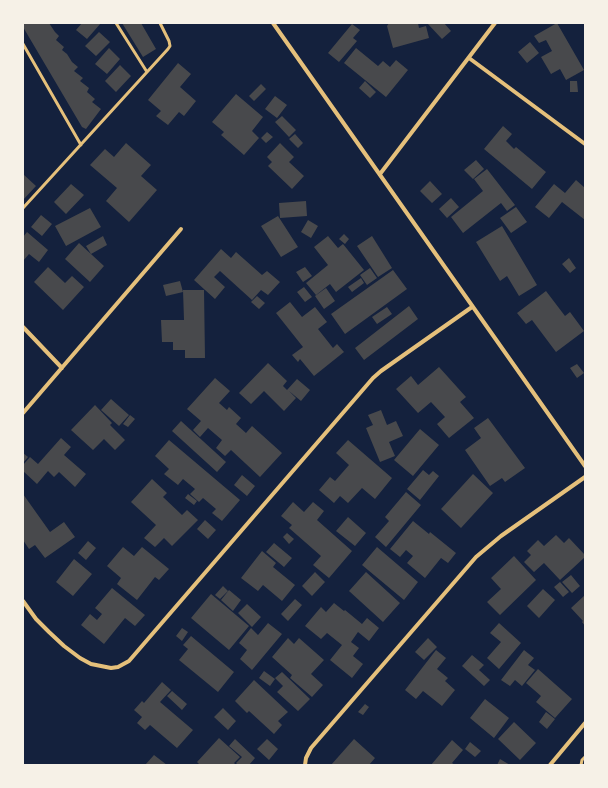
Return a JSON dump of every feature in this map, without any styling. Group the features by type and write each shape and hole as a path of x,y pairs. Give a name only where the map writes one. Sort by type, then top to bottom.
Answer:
{"street":[{"path":"273,23 585,466"},
{"path":"380,174 495,23"},
{"path":"469,58 585,144"},
{"path":"23,413 181,229"},
{"path":"23,601 36,619 49,632 80,658 91,664 110,668 118,667 130,661 373,378 472,306"},
{"path":"23,327 62,368"},
{"path":"305,765 306,758 311,748 463,570 501,536 585,477"},
{"path":"550,765 585,723"}],"lane":[{"path":"116,23 147,72"},
{"path":"23,208 170,46 168,36 160,23"},
{"path":"23,44 81,145"},
{"path":"581,765 582,760 585,757"}],"building":[{"path":"49,23 59,36 56,40 64,47 62,50 78,67 74,71 83,78 80,81 89,88 87,92 95,99 92,102 101,109 86,129 82,127 23,27 23,24"},
{"path":"82,23 101,23 87,39 76,30"},
{"path":"122,23 141,23 156,49 143,57"},
{"path":"389,23 418,23 419,28 426,26 429,38 393,48 387,26"},
{"path":"427,23 444,23 451,31 442,39"},
{"path":"557,23 584,70 566,80 560,69 551,74 541,57 552,51 546,40 539,43 534,36"},
{"path":"352,24 360,30 353,38 357,41 339,62 328,53"},
{"path":"99,32 110,42 96,56 85,46"},
{"path":"530,42 539,53 527,63 518,52"},
{"path":"109,48 120,59 107,74 95,64"},
{"path":"356,48 378,66 383,61 390,67 396,60 408,70 386,97 344,63"},
{"path":"178,63 191,74 180,87 196,101 184,116 179,112 168,125 156,116 161,111 148,100"},
{"path":"120,65 131,76 116,92 105,81"},
{"path":"365,81 376,92 370,98 359,88"},
{"path":"570,81 577,81 578,92 570,92"},
{"path":"261,84 266,89 254,101 249,96"},
{"path":"236,94 263,117 252,131 259,138 244,155 221,135 224,132 212,122"},
{"path":"275,96 287,105 277,118 265,109"},
{"path":"282,116 296,130 289,137 275,122"},
{"path":"503,126 512,134 506,141 514,149 516,147 546,172 532,189 484,149"},
{"path":"267,132 273,137 266,143 261,138"},
{"path":"295,134 303,143 298,148 289,139"},
{"path":"126,143 151,165 141,176 157,190 129,222 106,201 117,188 90,165 105,149 114,157"},
{"path":"280,143 294,157 289,162 304,176 292,189 268,166 272,162 267,157"},
{"path":"476,160 484,169 473,179 464,170"},
{"path":"487,169 515,205 507,211 501,203 463,233 451,217 483,191 474,179"},
{"path":"23,174 36,186 23,200"},
{"path":"576,180 585,188 585,220 562,202 549,218 535,207 554,184 565,193"},
{"path":"430,181 442,194 432,203 420,191"},
{"path":"71,184 84,195 66,214 54,202"},
{"path":"451,198 459,207 447,218 439,209"},
{"path":"306,201 307,216 280,218 279,203"},
{"path":"516,207 527,222 511,233 500,218"},
{"path":"90,208 101,227 66,246 55,226"},
{"path":"41,215 52,224 42,236 31,227"},
{"path":"278,216 298,247 281,257 261,226"},
{"path":"308,220 318,226 311,238 301,232"},
{"path":"502,226 537,285 519,296 507,276 500,281 476,242"},
{"path":"27,232 48,250 39,262 29,254 23,261 23,237"},
{"path":"344,234 349,239 345,244 339,239"},
{"path":"103,236 107,245 91,254 86,246"},
{"path":"328,236 338,248 343,244 364,270 336,292 330,284 316,295 306,283 328,265 314,247"},
{"path":"372,236 392,268 378,277 357,246"},
{"path":"79,243 104,266 90,282 65,259"},
{"path":"221,249 231,258 236,252 262,275 267,271 280,282 268,295 261,290 252,300 220,271 214,277 225,287 215,299 194,280"},
{"path":"569,258 576,268 570,273 562,264"},
{"path":"48,267 65,283 72,276 84,287 63,310 34,282"},
{"path":"305,267 312,276 303,282 296,272"},
{"path":"370,268 377,278 367,285 360,275"},
{"path":"393,270 407,289 345,334 331,314"},
{"path":"361,278 364,283 352,292 348,287"},
{"path":"180,281 183,292 166,296 163,285"},
{"path":"304,287 312,297 305,302 297,292"},
{"path":"326,288 335,301 324,309 315,296"},
{"path":"183,290 204,290 205,358 185,358 185,350 173,350 173,342 162,342 161,320 184,320"},
{"path":"546,291 565,316 570,312 584,331 556,352 532,320 526,324 517,313"},
{"path":"257,296 265,303 259,309 251,302"},
{"path":"290,302 302,317 315,307 327,322 318,329 333,348 337,344 344,352 314,376 300,359 298,362 292,355 303,347 276,313"},
{"path":"409,306 418,319 364,360 355,348"},
{"path":"387,307 392,314 377,324 372,317"},
{"path":"268,363 287,381 283,386 287,390 297,379 310,390 301,401 289,391 296,398 284,411 264,391 251,404 239,393"},
{"path":"577,364 584,373 577,378 570,368"},
{"path":"439,367 466,397 460,402 474,418 449,438 437,424 445,417 431,402 418,413 396,389 411,376 418,385"},
{"path":"215,378 230,391 219,403 227,410 229,407 241,418 236,424 246,433 252,426 282,453 260,477 231,450 225,456 216,448 222,440 208,428 200,437 193,430 201,421 187,409"},
{"path":"111,399 129,415 119,426 101,410"},
{"path":"95,405 112,423 110,425 125,440 115,450 104,439 93,450 71,430"},
{"path":"381,410 387,425 396,421 403,436 389,442 395,456 380,462 366,428 373,425 368,415"},
{"path":"130,415 135,419 128,427 123,424"},
{"path":"488,418 525,468 505,482 502,478 490,486 465,450 481,438 474,428"},
{"path":"181,421 226,462 217,472 172,431"},
{"path":"420,429 439,445 413,476 394,460"},
{"path":"61,438 71,447 64,455 86,474 75,487 59,472 54,477 48,471 37,484 23,471 23,465 30,457 38,464"},
{"path":"169,440 240,500 222,521 212,513 216,509 203,498 199,502 190,494 195,489 183,479 178,485 164,474 169,469 155,456"},
{"path":"348,440 392,478 375,499 362,488 348,503 340,496 334,503 319,490 330,477 335,481 349,465 336,453"},
{"path":"23,453 28,457 23,463"},
{"path":"423,470 429,475 433,471 439,476 420,500 407,489"},
{"path":"473,474 493,493 461,528 441,509"},
{"path":"242,475 255,486 247,496 234,485"},
{"path":"152,479 167,493 163,497 182,515 187,510 198,520 172,546 164,538 155,547 144,538 156,525 131,502"},
{"path":"406,492 421,505 386,547 375,537 389,521 385,517"},
{"path":"23,494 50,532 64,522 75,537 45,558 35,545 29,549 23,540"},
{"path":"188,494 197,501 194,505 185,498"},
{"path":"293,502 304,512 313,502 324,511 317,520 352,551 329,578 313,565 321,556 289,528 292,525 281,516"},
{"path":"348,517 366,533 355,546 336,531"},
{"path":"205,520 216,530 208,539 197,529"},
{"path":"413,521 429,534 430,532 456,553 448,563 441,558 425,578 407,563 413,556 406,550 400,557 390,549"},
{"path":"287,533 294,539 289,544 283,537"},
{"path":"556,535 564,543 569,538 585,555 585,557 560,580 544,563 534,572 524,562 531,555 527,551 538,540 544,546"},
{"path":"88,541 96,548 86,560 78,553"},
{"path":"274,543 292,558 284,567 266,552"},
{"path":"123,547 134,556 142,547 169,569 159,580 155,577 137,600 117,584 121,578 107,566"},
{"path":"377,547 418,582 404,600 362,565"},
{"path":"262,551 276,563 273,567 295,585 282,601 263,585 258,591 241,578"},
{"path":"514,556 536,580 500,615 487,602 501,589 491,578"},
{"path":"74,559 92,574 73,596 56,582"},
{"path":"315,572 325,582 312,596 302,586"},
{"path":"366,572 400,603 383,622 349,591"},
{"path":"571,575 580,586 572,593 562,582"},
{"path":"560,582 569,592 563,597 554,587"},
{"path":"223,586 228,591 220,599 215,595"},
{"path":"112,588 145,615 135,626 125,618 104,644 81,625 90,614 97,620 102,614 95,608"},
{"path":"543,589 555,600 539,618 527,606"},
{"path":"229,590 241,600 233,611 221,600"},
{"path":"211,594 249,626 229,650 191,618"},
{"path":"585,595 585,626 582,622 583,621 571,608"},
{"path":"295,599 302,605 288,621 281,614"},
{"path":"334,603 362,624 367,618 379,628 369,641 358,632 351,642 359,648 353,656 363,664 352,678 330,660 342,645 327,633 321,639 305,626 321,607 326,612"},
{"path":"247,604 261,617 252,627 238,613"},
{"path":"268,623 282,634 252,670 240,659 247,650 239,643 251,628 258,635"},
{"path":"499,623 521,643 499,669 487,658 501,642 490,633"},
{"path":"182,628 188,632 182,641 176,636"},
{"path":"191,636 234,672 218,692 179,660 188,649 183,645"},
{"path":"288,638 294,644 299,638 324,660 311,674 323,685 312,697 290,678 292,675 272,657"},
{"path":"428,638 437,647 424,660 415,652"},
{"path":"436,650 446,658 437,669 448,678 445,681 455,690 442,706 423,691 416,699 405,690"},
{"path":"524,650 534,658 528,665 535,670 522,686 515,680 510,686 501,680"},
{"path":"472,655 484,665 479,670 490,680 484,686 462,666"},
{"path":"538,669 572,699 555,718 536,702 541,696 526,683"},
{"path":"264,671 275,679 270,686 259,678"},
{"path":"282,672 310,699 298,711 277,692 283,686 275,678"},
{"path":"254,680 288,712 278,721 282,725 274,734 249,711 247,713 235,701"},
{"path":"162,682 171,690 160,702 193,730 177,748 150,725 145,730 137,723 142,717 134,710 142,701 144,703"},
{"path":"172,691 187,704 182,710 167,696"},
{"path":"485,699 509,718 494,738 470,718"},
{"path":"365,704 369,707 363,715 358,712"},
{"path":"223,708 236,721 228,730 214,717"},
{"path":"546,712 555,719 547,729 539,722"},
{"path":"514,722 536,743 520,760 498,739"},
{"path":"219,738 240,757 234,763 236,765 200,765 197,762"},
{"path":"235,739 255,758 249,765 238,765 236,763 242,757 229,746"},
{"path":"267,739 278,749 269,760 257,749"},
{"path":"354,739 375,758 369,765 331,765"},
{"path":"452,740 463,750 452,763 455,765 431,765"},
{"path":"470,742 481,751 475,757 465,749"},
{"path":"154,755 167,765 145,765"},
{"path":"500,759 510,765 497,765"}]}
